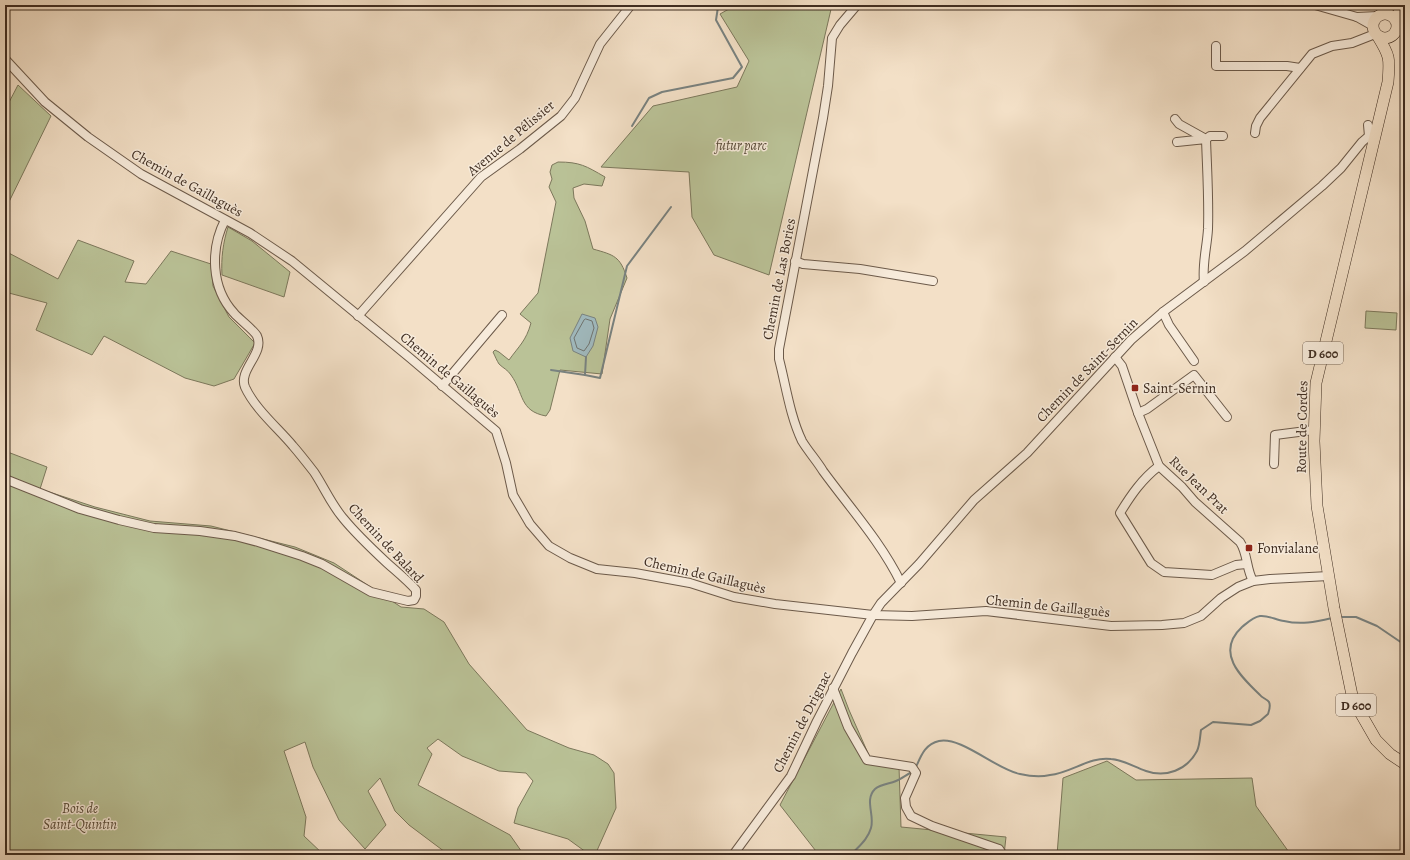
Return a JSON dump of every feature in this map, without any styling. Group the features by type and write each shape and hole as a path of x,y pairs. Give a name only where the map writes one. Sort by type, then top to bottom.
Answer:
{"main road":[{"path":"1377,25 1394,5"},
{"path":"1377,25 1383,39 1391,38 1396,32 1396,20 1402,5"},
{"path":"1377,25 1390,15 1396,20"},
{"name":"Route de Cordes","path":"1377,25 1388,53 1390,65 1388,82 1373,136 1316,383 1314,430 1317,506 1334,608 1353,700 1376,740 1390,754 1405,764"},
{"name":"Route de Cordes","path":"1388,53 1391,38"}],"street":[{"name":"Avenue de Pélissier","path":"358,316 481,177 526,144 561,116 570,106 600,44 632,5"},
{"name":"Chemin de Las Bories","path":"857,5 840,25 832,38 828,86 823,118 779,349 779,359 794,421 803,442 874,538 892,564 901,583"},
{"path":"1256,133 1256,126 1260,118 1312,54 1332,46 1360,41 1377,25 1315,5"},
{"path":"1216,46 1216,66 1287,66 1300,68"},
{"name":"Chemin de Gaillaguès","path":"5,59 45,102 109,152 147,177 250,233 292,261 496,431 506,463 512,495 530,524 549,546 570,558 597,569 635,573 690,583 734,597 775,604 872,615 912,616 986,611 1111,626 1184,623 1201,616 1222,598 1238,587 1253,581 1270,578 1329,576"},
{"path":"5,71 12,66"},
{"path":"1175,119 1179,124 1206,139"},
{"path":"1368,125 1373,136"},
{"path":"1177,142 1206,139 1210,136 1222,136"},
{"name":"Chemin de Saint-Sernin","path":"872,615 881,603 919,564 974,500 1027,453 1131,340 1163,312 1244,251 1322,186 1341,168 1362,142 1373,136"},
{"path":"1204,282 1203,271 1208,228 1206,139"},
{"name":"Chemin de Balard","path":"5,479 80,508 119,520 154,528 200,531 235,536 258,542 322,564 371,592 408,601 414,600 416,590 342,517 327,496 314,473 257,405 245,386 244,378 259,344 257,335 233,312 223,297 217,278 214,263 216,245 225,220"},
{"path":"795,262 860,269 933,282"},
{"path":"1163,312 1169,325 1194,361"},
{"path":"442,386 502,315"},
{"name":"Rue Jean Prat","path":"1115,357 1122,366 1138,413 1159,466 1182,487 1195,502 1240,542 1244,548 1246,564 1253,581"},
{"path":"1138,413 1147,409 1194,375 1227,417"},
{"path":"1274,464 1275,435 1314,430"},
{"path":"1159,466 1148,474 1135,489 1120,513 1151,563 1164,572 1212,575 1236,565 1246,564"},
{"name":"Chemin de Drignac","path":"733,855 791,776 833,688 872,615"},
{"path":"833,688 848,727 867,760 912,767 916,773 905,798 906,807 911,816 932,826 999,849 1004,855"}],"green space":[{"name":"futur parc","path":"736,5 832,5 769,275 714,255 692,217 689,172 601,167 653,106 737,87 749,61 720,14"},
{"path":"18,85 51,116 5,210 5,110"},
{"path":"558,162 583,165 605,177 602,186 584,184 573,188 574,198 585,221 593,249 611,255 619,261 627,278 610,319 602,374 560,370 550,410 546,416 537,414 526,406 511,375 499,364 493,352 495,350 499,352 509,360 522,343 529,329 531,323 520,314 538,293 556,202 549,187 552,179 550,172 552,165"},
{"path":"228,227 252,241 290,272 284,297 222,275 223,251"},
{"path":"78,240 134,261 125,282 146,284 171,251 211,264 213,286 229,317 255,343 234,379 214,386 185,378 104,336 92,355 36,330 47,303 5,292 5,251 58,279"},
{"path":"1366,311 1397,313 1396,330 1365,328"},
{"name":"Bois de Saint-Quintin","path":"5,451 47,467 40,489 95,507 150,521 211,526 295,547 334,563 401,607 424,609 444,622 469,664 527,730 569,748 594,755 608,764 614,773 616,808 595,855 590,855 568,839 514,823 518,808 533,781 526,773 499,771 462,756 438,739 427,748 432,754 418,785 510,835 524,855 449,855 409,825 395,811 380,778 368,791 386,825 365,849 339,820 313,767 305,742 284,751 306,817 304,836 324,855 5,855"},
{"path":"841,689 871,760 899,767 901,827 1006,837 1004,855 819,855 780,805"},
{"path":"1107,761 1136,780 1252,778 1256,806 1291,855 1057,855 1063,778"}],"water":[{"path":"582,314 595,318 598,327 593,346 586,357 573,351 570,338"}],"waterway":[{"path":"632,126 649,98 662,92 733,78 742,67 716,20 718,7 721,5"},
{"path":"585,375 600,378 627,266 671,207"},
{"path":"551,370 585,375 586,357"},
{"path":"916,767 924,751 930,745 939,741 948,741 958,743 1011,771 1027,775 1043,776 1058,774 1088,762 1103,759 1120,761 1154,773 1161,774 1175,771 1182,768 1193,758 1198,749 1201,730 1213,722 1251,725 1260,721 1268,714 1270,707 1269,702 1245,680 1233,663 1231,646 1234,636 1242,627 1260,616 1296,623 1314,622 1332,618"},
{"path":"1340,617 1356,617 1377,626 1405,645"},
{"path":"851,855 870,832 872,823 870,798 872,793 877,787 896,781 912,772"}],"place":[{"name":"Saint-Sernin","path":"1135,388"},
{"name":"Fonvialane","path":"1249,548"}]}
